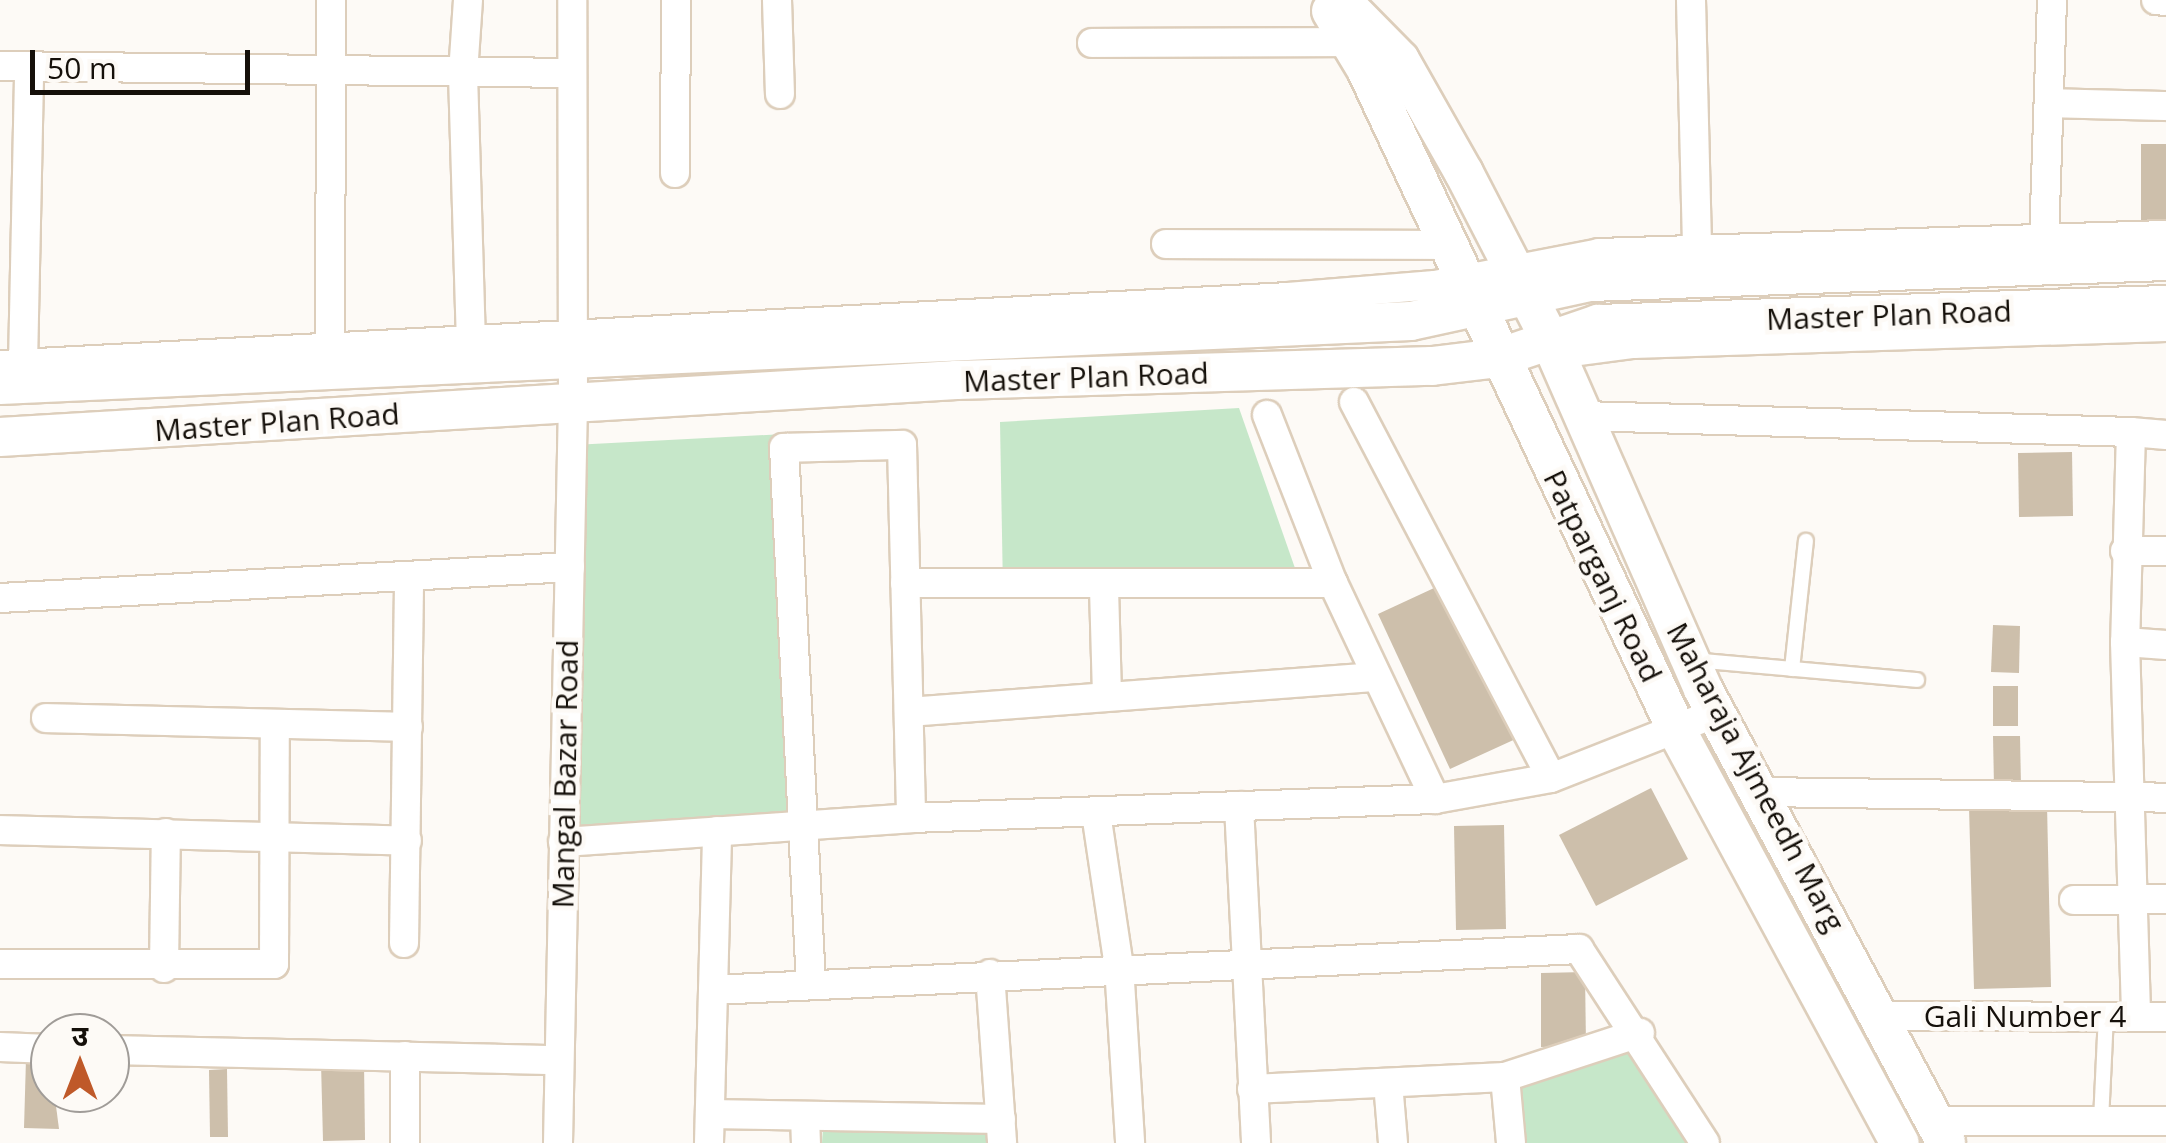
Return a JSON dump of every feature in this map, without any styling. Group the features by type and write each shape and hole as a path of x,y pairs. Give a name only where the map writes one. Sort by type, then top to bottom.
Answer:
{"main road":[{"name":"Patparganj Road","path":"1325,0 1352,42 1678,733 1900,1143"},
{"path":"1341,0 1400,60 1520,283"},
{"name":"Master Plan Road","path":"8,371 574,343 1411,321 1463,277 1520,283 1590,282 2166,261"},
{"name":"Maharaja Ajmeedh Marg","path":"1520,283 1716,713 1884,1016 1941,1132"},
{"name":"Master Plan Road","path":"0,437 1498,358 1552,346 1598,324 2166,305"}],"street":[{"path":"330,344 331,0"},
{"path":"468,0 462,74 471,336"},
{"name":"Mangal Bazar Road","path":"558,1143 574,404 572,0"},
{"path":"675,173 676,0"},
{"path":"778,0 780,94"},
{"path":"1690,0 1698,253"},
{"path":"2044,241 2052,0"},
{"path":"2156,0 2166,0"},
{"path":"1092,43 1352,42"},
{"path":"0,66 333,74 571,73"},
{"path":"30,67 8,371 471,336 574,343"},
{"path":"2049,103 2166,106"},
{"path":"1520,283 1598,253 1698,253 2166,235"},
{"path":"1166,244 1463,277"},
{"path":"1552,346 2166,327"},
{"path":"1354,402 1551,778"},
{"path":"1267,415 1333,583 1436,799"},
{"path":"1583,416 2166,435"},
{"path":"2132,432 2124,551 2124,642 2134,797 2136,1016"},
{"path":"810,984 784,448 902,445 911,818"},
{"path":"2124,551 2166,551"},
{"path":"0,598 570,567"},
{"path":"404,943 409,577"},
{"path":"905,583 1104,588 1333,583"},
{"path":"1104,588 1107,694"},
{"path":"2124,642 2166,645"},
{"path":"908,712 1107,694 1376,677"},
{"path":"563,842 911,818 1436,799 1551,778 1678,733 1716,713"},
{"path":"46,718 408,727"},
{"path":"0,964 164,968 274,964 275,724"},
{"path":"1760,792 2166,798"},
{"path":"1240,806 1256,1143"},
{"path":"1096,813 1119,966 1130,1143"},
{"path":"0,830 407,841"},
{"path":"709,1143 717,831"},
{"path":"164,968 166,833"},
{"path":"2074,900 2166,899"},
{"path":"713,990 1247,959 1579,950 1640,1033 1705,1143"},
{"path":"710,1114 806,1130 1002,1131 990,974"},
{"name":"Gali Number 4","path":"1884,1016 2166,1017"},
{"path":"1252,1089 1505,1077 1640,1033"},
{"path":"0,1048 30,1048"},
{"path":"130,1050 558,1060"},
{"path":"405,1056 405,1143"},
{"path":"1505,1077 1511,1143"},
{"path":"1388,1083 1392,1143"},
{"path":"1941,1132 2101,1121 2166,1121"}],"lane":[{"path":"1792,669 1806,542"},
{"path":"1690,660 1916,680"},
{"path":"2101,1121 2106,1016"}],"green space":[{"path":"1239,408 1296,571 1003,590 1000,422"},
{"path":"784,434 805,825 563,842 573,445"},
{"path":"1651,1039 1707,1143 1520,1143 1512,1080"},
{"path":"823,1128 991,1130 992,1143 822,1143"}],"building":[{"path":"2141,144 2166,144 2166,224 2141,224"},
{"path":"2072,452 2073,516 2019,517 2018,453"},
{"path":"1447,582 1520,737 1450,769 1378,614"},
{"path":"1993,625 2020,626 2019,673 1991,672"},
{"path":"1993,686 2018,686 2018,726 1993,726"},
{"path":"1993,736 2020,736 2021,786 1994,786"},
{"path":"1651,788 1688,859 1596,906 1559,835"},
{"path":"2047,805 2051,987 1974,989 1969,807"},
{"path":"1504,825 1506,929 1456,930 1454,826"},
{"path":"1585,972 1586,1046 1541,1047 1541,973"},
{"path":"26,1059 30,1059 30,1113 57,1113 59,1129 24,1128"},
{"path":"364,1062 365,1140 323,1141 321,1063"},
{"path":"227,1069 228,1137 210,1137 209,1070"}]}
